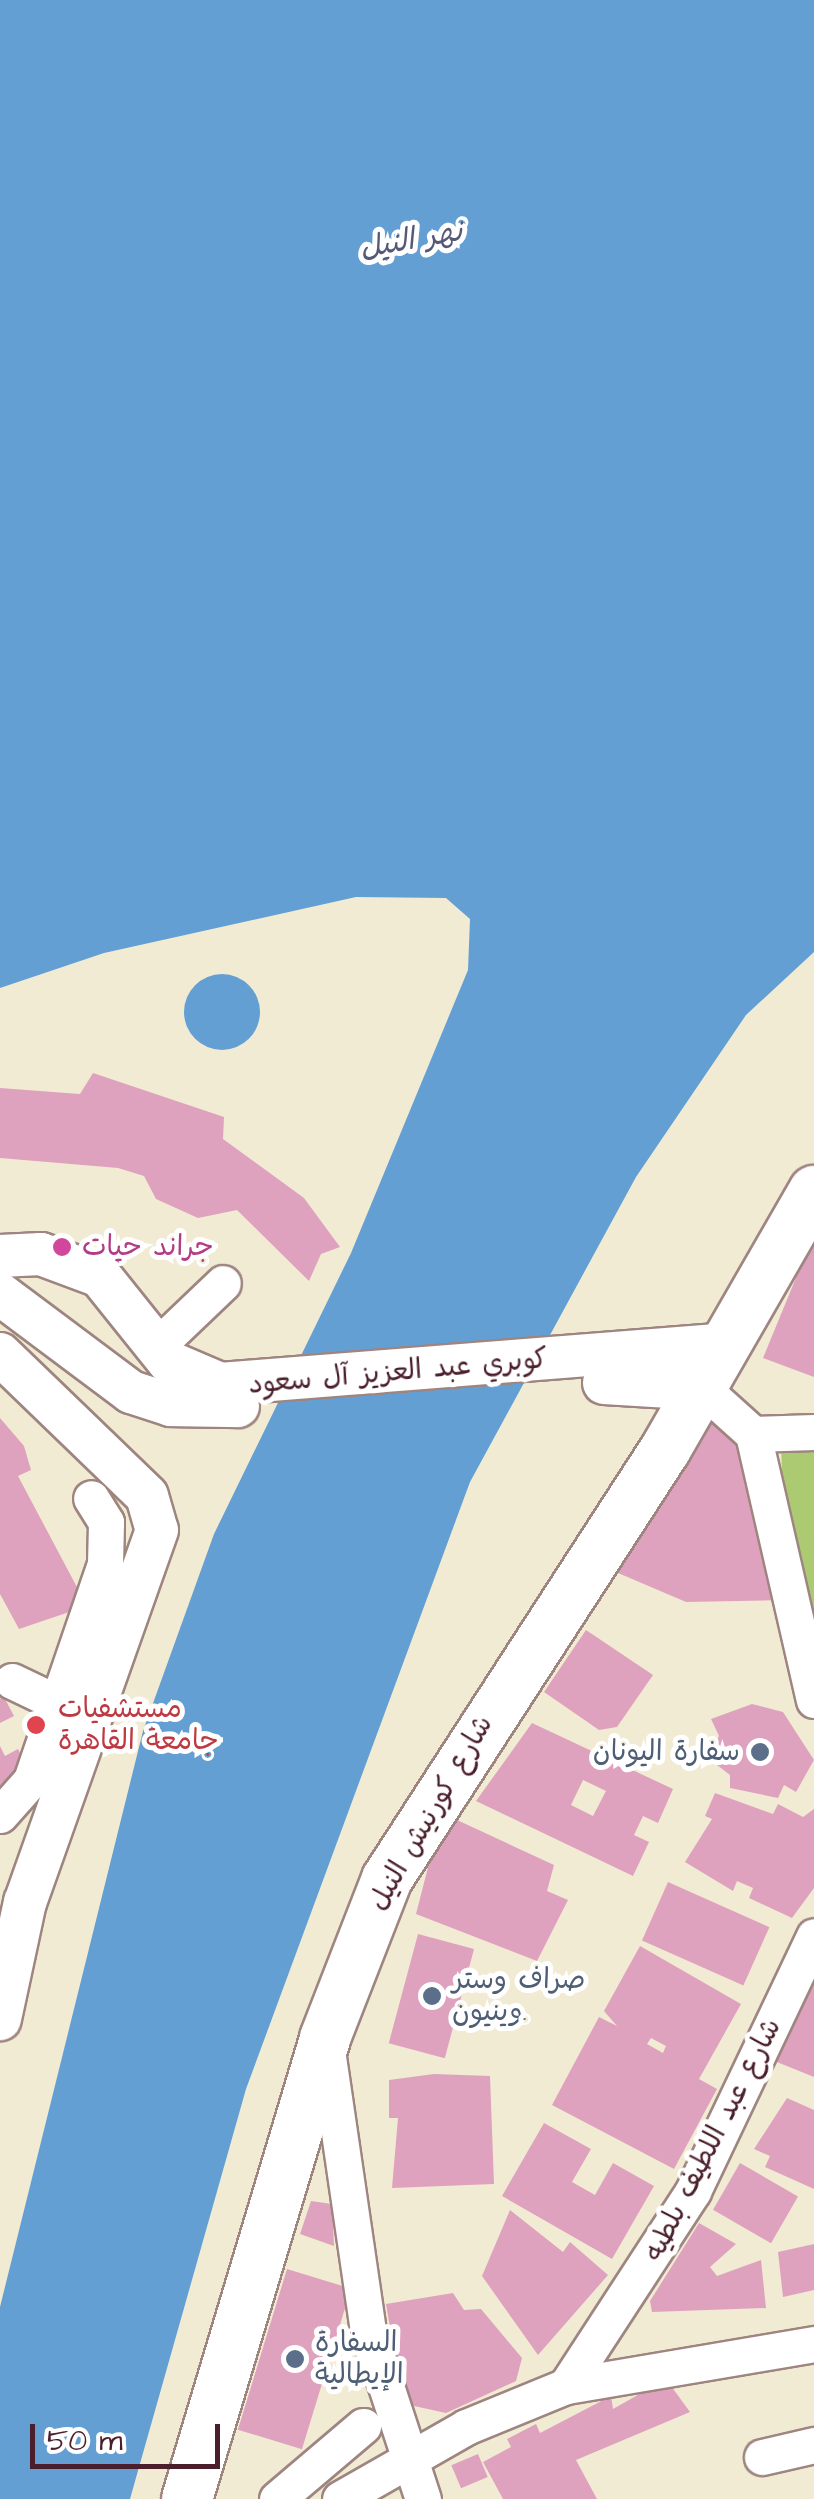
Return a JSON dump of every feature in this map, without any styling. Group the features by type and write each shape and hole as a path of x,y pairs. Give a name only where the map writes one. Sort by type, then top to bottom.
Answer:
{"highway":[{"name":"شارع كورنيش النيل","path":"187,2499 325,2038 397,1863 702,1389 814,1191"}],"main road":[{"name":"كوبري عبد العزيز آل سعود","path":"7,1261 100,1276 184,1374 233,1396"},
{"name":"كوبري عبد العزيز آل سعود","path":"0,1294 113,1382 171,1404 635,1366 728,1344"},
{"path":"113,1382 142,1372 157,1346"},
{"path":"0,1354 146,1496 157,1530 25,1902 0,2020"},
{"name":"كوبري عبد العزيز آل سعود","path":"635,1366 702,1389"}],"street":[{"path":"157,1346 223,1282"},
{"path":"702,1389 754,1434 814,1700"},
{"path":"754,1434 814,1432"},
{"path":"0,1815 31,1780 108,1550 91,1498"},
{"path":"12,1681 58,1702"},
{"name":"شارع عبد اللطيف بلطيه","path":"566,2386 692,2191 814,1936"},
{"path":"325,2038 354,2265 403,2459 423,2499"},
{"path":"340,2499 403,2459 566,2386 814,2344"},
{"path":"278,2499 351,2436 370,2477"},
{"path":"762,2457 814,2445"}],"green space":[{"path":"781,1448 814,1449 814,1657 784,1522"}],"water":[{"name":"نهر النيل","path":"0,0 814,0 814,952 746,1015 636,1177 470,1482 246,2089 130,2499 0,2499 0,2307 143,1731 214,1534 351,1253 468,970 470,919 446,898 356,897 104,953 0,988"},
{"path":"222,974 249,985 260,1012 249,1039 222,1050 195,1039 184,1012 195,985"}],"building":[{"path":"93,1073 224,1117 223,1139 304,1198 340,1247 321,1254 309,1281 237,1210 198,1218 156,1199 144,1176 118,1168 0,1158 0,1088 80,1094"},
{"path":"814,1234 814,1377 763,1358"},
{"path":"694,1408 748,1445 783,1600 686,1602 604,1567"},
{"path":"0,1418 24,1446 31,1470 18,1476 87,1606 19,1629 0,1594"},
{"path":"586,1630 653,1675 617,1727 599,1730 544,1692"},
{"path":"4,1697 14,1716 0,1723 0,1699"},
{"name":"سفارة اليونان","path":"752,1704 783,1712 814,1760 796,1792 784,1785 778,1798 730,1788 730,1775 708,1758 719,1736 711,1719"},
{"path":"532,1723 673,1789 658,1823 643,1816 634,1835 649,1842 633,1876 476,1801","holes":["583,1780 606,1791 593,1816 571,1805"]},
{"path":"0,1746 5,1756 18,1749 32,1776 0,1792"},
{"path":"715,1793 773,1814 778,1804 803,1817 814,1809 814,1888 792,1918 749,1898 753,1888 737,1881 733,1891 685,1862 712,1819 705,1816"},
{"path":"442,1813 554,1865 547,1891 568,1900 537,1961 416,1914"},
{"path":"668,1882 769,1927 743,1986 642,1940"},
{"name":"صراف وستر وينيون.","path":"418,1934 474,1949 445,2058 389,2043"},
{"path":"640,1946 741,2004 699,2079 717,2089 674,2169 552,2105 599,2017 617,2026 604,2011","holes":["651,2038 666,2046 663,2053 647,2044"]},
{"path":"814,1964 814,2077 767,2058"},
{"path":"434,2074 490,2076 494,2184 392,2188 398,2118 389,2118 389,2080"},
{"path":"787,2098 814,2110 814,2189 765,2167 770,2156 754,2149"},
{"path":"544,2123 591,2149 572,2182 595,2195 613,2163 654,2186 612,2259 502,2196"},
{"path":"740,2163 798,2196 771,2243 713,2210"},
{"path":"311,2201 332,2204 334,2246 300,2234"},
{"path":"510,2210 563,2252 570,2242 608,2275 538,2355 482,2276"},
{"path":"699,2223 736,2244 710,2267 717,2276 761,2260 766,2308 652,2312 650,2301"},
{"path":"814,2244 814,2290 783,2297 778,2252"},
{"name":"السفارة الإيطالية","path":"287,2269 351,2289 302,2449 238,2430"},
{"path":"453,2293 464,2310 481,2309 522,2358 516,2381 446,2413 414,2406 399,2380 386,2304"},
{"path":"666,2379 690,2412 576,2460 597,2499 503,2499 483,2462 511,2447 507,2439 536,2424 540,2433 611,2396 613,2409"},
{"path":"478,2454 488,2477 461,2488 451,2465"}],"place":[{"name":"جراند حيات","path":"62,1247"},
{"name":"مستشفيات جامعة القاهرة","path":"36,1725"},
{"name":"سفارة اليونان","path":"760,1752"},
{"name":"صراف وستر وينيون.","path":"432,1996"},
{"name":"السفارة الإيطالية","path":"295,2359"}]}
